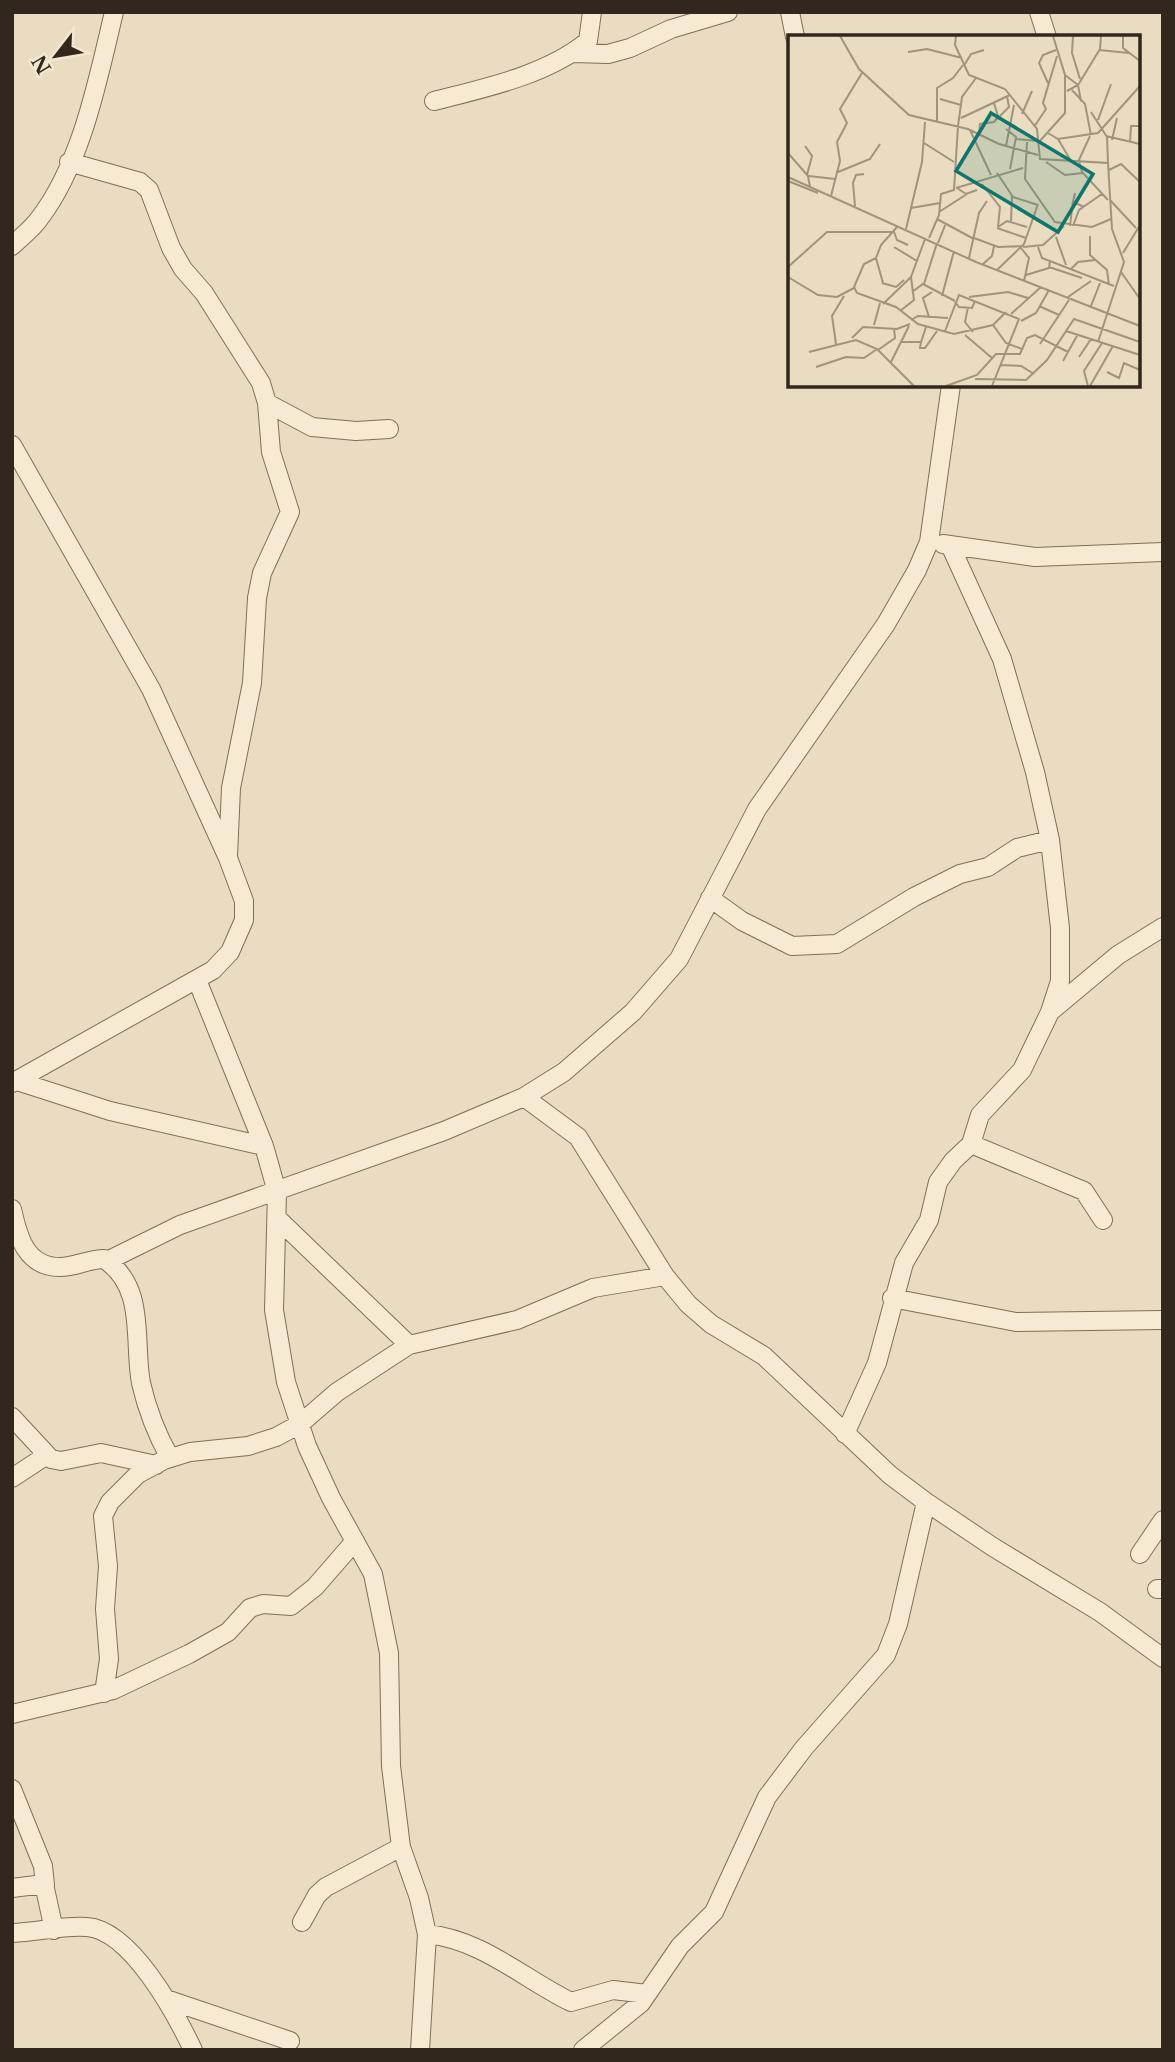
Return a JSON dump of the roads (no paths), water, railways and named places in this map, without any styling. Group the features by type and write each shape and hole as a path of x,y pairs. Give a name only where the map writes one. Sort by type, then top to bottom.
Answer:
{"street":[{"path":"12,246 39,219 69,162 94,98 114,12"},
{"path":"434,101 491,86 573,53 588,41 592,12"},
{"path":"573,53 608,54 630,48 671,29 728,12"},
{"path":"790,12 795,35"},
{"path":"1039,12 1046,35"},
{"path":"69,162 140,182 149,190 171,248 241,348 261,383 267,402 271,452 290,512 262,573 257,598 252,683 231,789 228,858"},
{"path":"107,1261 180,1224 444,1131 524,1097 564,1072 633,1012 680,958 757,809 886,624 917,570 929,542 951,387"},
{"path":"267,402 312,426 356,431 389,429"},
{"path":"12,445 150,689 228,858 244,901 244,920 230,951 213,970 15,1082"},
{"path":"929,542 1035,557 1163,552"},
{"path":"845,1434 877,1363 892,1298 904,1263 929,1220 938,1182 953,1161 971,1144 980,1115 1022,1070 1050,1012 1060,981 1060,928 1050,840 1035,772 1002,659 950,545"},
{"path":"710,898 742,922 792,946 837,944 914,897 960,874 988,867 1017,848 1050,840"},
{"path":"1050,1012 1118,955 1163,927"},
{"path":"197,981 264,1146 277,1192 279,1220 274,1310 286,1382 300,1424 331,1498 373,1574 389,1653 391,1766 401,1847 419,1898 427,1934 416,2049"},
{"path":"15,1082 110,1111 264,1146"},
{"path":"524,1097 578,1138 665,1276 688,1304 711,1324 764,1356 845,1434 926,1502 993,1547 1100,1612 1163,1658"},
{"path":"971,1144 1084,1191 1103,1220"},
{"path":"12,1209 24,1248 43,1264 61,1267 97,1259 107,1261 120,1275 132,1297 137,1318 142,1385 160,1439 163,1461"},
{"path":"279,1220 409,1345"},
{"path":"104,1693 108,1659 105,1609 108,1566 103,1516 121,1490 138,1474 163,1461 190,1452 248,1446 300,1424 337,1392 409,1345 517,1320 593,1288 665,1276"},
{"path":"892,1298 1016,1321 1163,1320"},
{"path":"12,1416 47,1455 61,1461 101,1453 163,1461"},
{"path":"12,1478 47,1455"},
{"path":"583,2050 622,2020 647,1994 680,1946 715,1912 767,1797 804,1748 886,1655 901,1613 926,1502"},
{"path":"1140,1554 1163,1520"},
{"path":"12,1714 104,1693 176,1661 228,1632 250,1608 263,1604 291,1606 302,1599 355,1541"},
{"path":"12,1789 43,1866 54,1930"},
{"path":"302,1922 317,1895 326,1887 401,1847"},
{"path":"12,1888 45,1885"},
{"path":"12,1933 89,1926 116,1938 166,1998 193,2050"},
{"path":"427,1934 452,1937 485,1950 572,2002 613,1990 647,1994"},
{"path":"166,1998 290,2041"}]}
